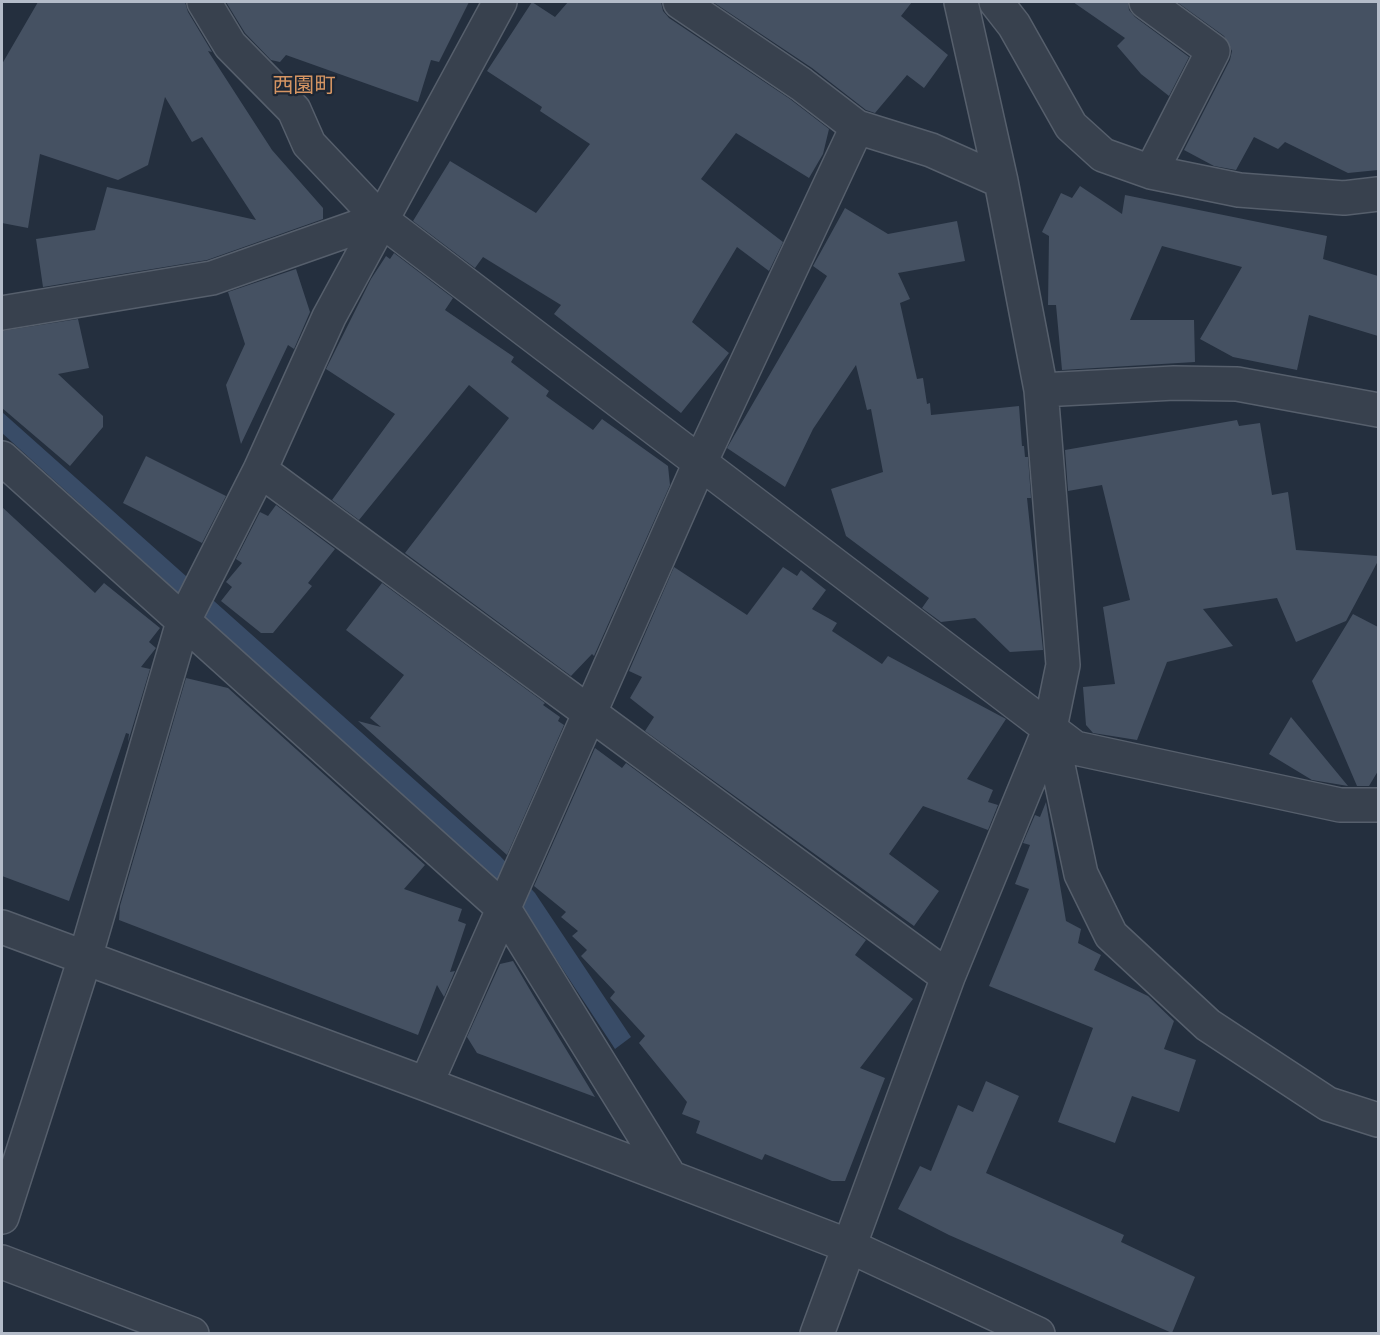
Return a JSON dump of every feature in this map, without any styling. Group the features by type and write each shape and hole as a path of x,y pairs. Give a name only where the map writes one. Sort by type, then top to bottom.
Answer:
{"street":[{"path":"204,2 230,45 294,110 309,144 380,219 699,465 1075,748 1340,805 1378,805"},
{"path":"2,1217 85,958 183,622 260,470 329,317 380,219 500,2"},
{"path":"680,2 801,84 857,127 931,150 1001,181"},
{"path":"817,1334 948,977 1050,728 1063,665 1041,390 1001,181 961,2"},
{"path":"996,2 1014,25 1071,126 1103,155 1151,172 1239,190 1344,198 1378,194"},
{"path":"1146,2 1213,51 1151,172"},
{"path":"426,1084 699,465 857,127"},
{"path":"2,313 212,278 380,219"},
{"path":"1041,390 1174,382 1238,384 1378,410"},
{"path":"2,458 504,909 670,1177"},
{"path":"260,470 948,977"},
{"path":"1050,728 1081,874 1111,935 1208,1025 1328,1104 1378,1120"},
{"path":"2,927 426,1084 849,1246 1038,1334"},
{"path":"2,1262 192,1334"}],"water":[{"path":"2,412 500,856 535,893 631,1037 615,1049 518,901 2,433"}],"building":[{"path":"38,2 185,2 188,12 212,52 208,51 272,150 323,208 323,219 207,260 43,287 36,239 95,230 107,187 256,220 202,137 192,142 165,97 148,165 118,180 40,154 28,228 2,223 2,64"},
{"path":"226,2 469,2 439,62 431,60 418,102 286,55 280,62 271,60 245,33"},
{"path":"532,2 555,17 568,2 661,2 663,11 669,18 790,99 829,129 823,154 809,178 736,133 701,179 783,242 769,271 737,247 692,322 729,353 681,413 554,314 561,305 483,257 475,268 413,221 450,161 536,213 590,144 540,111 542,107 487,71"},
{"path":"713,2 912,2 901,16 948,55 924,88 907,75 875,113 866,110 812,68"},
{"path":"1073,2 1128,2 1129,10 1135,17 1189,57 1169,96 1141,74 1117,46 1125,38"},
{"path":"1177,2 1378,2 1378,170 1348,173 1285,142 1278,149 1254,137 1236,170 1214,166 1184,150 1230,60 1232,51 1224,36"},
{"path":"1080,186 1122,214 1125,195 1327,236 1323,259 1378,276 1378,336 1309,315 1297,370 1233,357 1200,339 1242,267 1162,246 1130,320 1194,320 1195,362 1062,370 1056,305 1048,305 1049,236 1042,232 1061,193 1072,198"},
{"path":"845,208 888,234 957,221 965,261 898,273 910,299 900,303 917,379 923,378 931,415 1019,406 1022,446 1024,446 1025,457 1028,457 1031,498 1027,498 1043,650 1010,652 975,618 941,622 922,608 929,598 846,536 831,489 883,472 871,409 867,410 856,365 813,429 785,487 727,448 827,276 813,266"},
{"path":"394,253 453,298 445,310 514,357 511,362 549,391 546,396 593,430 602,419 668,466 670,485 594,656 592,654 571,676 405,553 509,418 469,385 359,520 332,500 395,414 326,369 371,279 386,256 390,259"},
{"path":"296,269 310,312 294,349 288,345 241,444 226,385 245,344 228,292"},
{"path":"78,319 89,368 58,374 103,416 103,427 70,466 2,408 2,331"},
{"path":"1237,420 1239,426 1260,423 1272,495 1288,492 1296,550 1378,556 1378,561 1346,621 1296,642 1277,598 1203,609 1233,646 1167,662 1137,740 1093,733 1086,725 1083,687 1115,684 1103,607 1130,600 1102,485 1068,491 1065,450"},
{"path":"146,456 226,496 202,543 123,503"},
{"path":"276,505 335,549 308,583 312,586 273,633 261,633 221,601 232,587 226,582 242,563 236,559 260,512 268,516"},
{"path":"2,507 95,593 104,583 160,628 149,642 156,648 141,667 150,669 128,742 129,734 126,733 69,901 2,876"},
{"path":"674,567 747,615 783,567 797,576 801,570 826,590 812,609 837,623 832,631 882,664 888,656 1006,719 967,779 993,790 988,802 998,805 988,830 923,806 889,854 939,891 914,926 645,731 654,717 630,698 642,677 629,671"},
{"path":"382,583 545,703 543,705 560,717 558,721 564,725 507,855 358,721 381,727 370,718 404,675 346,630"},
{"path":"1353,614 1378,627 1378,771 1369,786 1357,786 1312,681"},
{"path":"186,678 228,688 425,865 404,889 462,909 458,921 466,924 450,972 455,971 444,997 437,985 418,1035 119,920 120,906"},
{"path":"1291,717 1348,786 1312,780 1269,754"},
{"path":"595,748 622,768 626,763 866,940 855,955 913,999 860,1068 885,1078 845,1181 832,1181 765,1154 762,1160 696,1133 700,1121 682,1114 687,1102 639,1043 645,1036 610,998 615,992 581,956 587,950 572,936 578,931 561,917 566,912 534,886"},
{"path":"1046,802 1066,921 1081,929 1078,943 1101,955 1094,970 1148,996 1174,1021 1164,1049 1196,1060 1179,1112 1132,1096 1115,1143 1058,1122 1093,1028 989,986 1029,889 1015,884 1030,845 1023,843 1035,815 1040,817"},
{"path":"513,961 595,1097 477,1053 467,1037 500,964"},
{"path":"986,1081 1019,1096 986,1173 1124,1235 1121,1242 1195,1277 1172,1333 949,1235 898,1209 920,1166 931,1171 958,1105 973,1112"}],"district":[{"name":"西園町","path":"304,86"}]}
